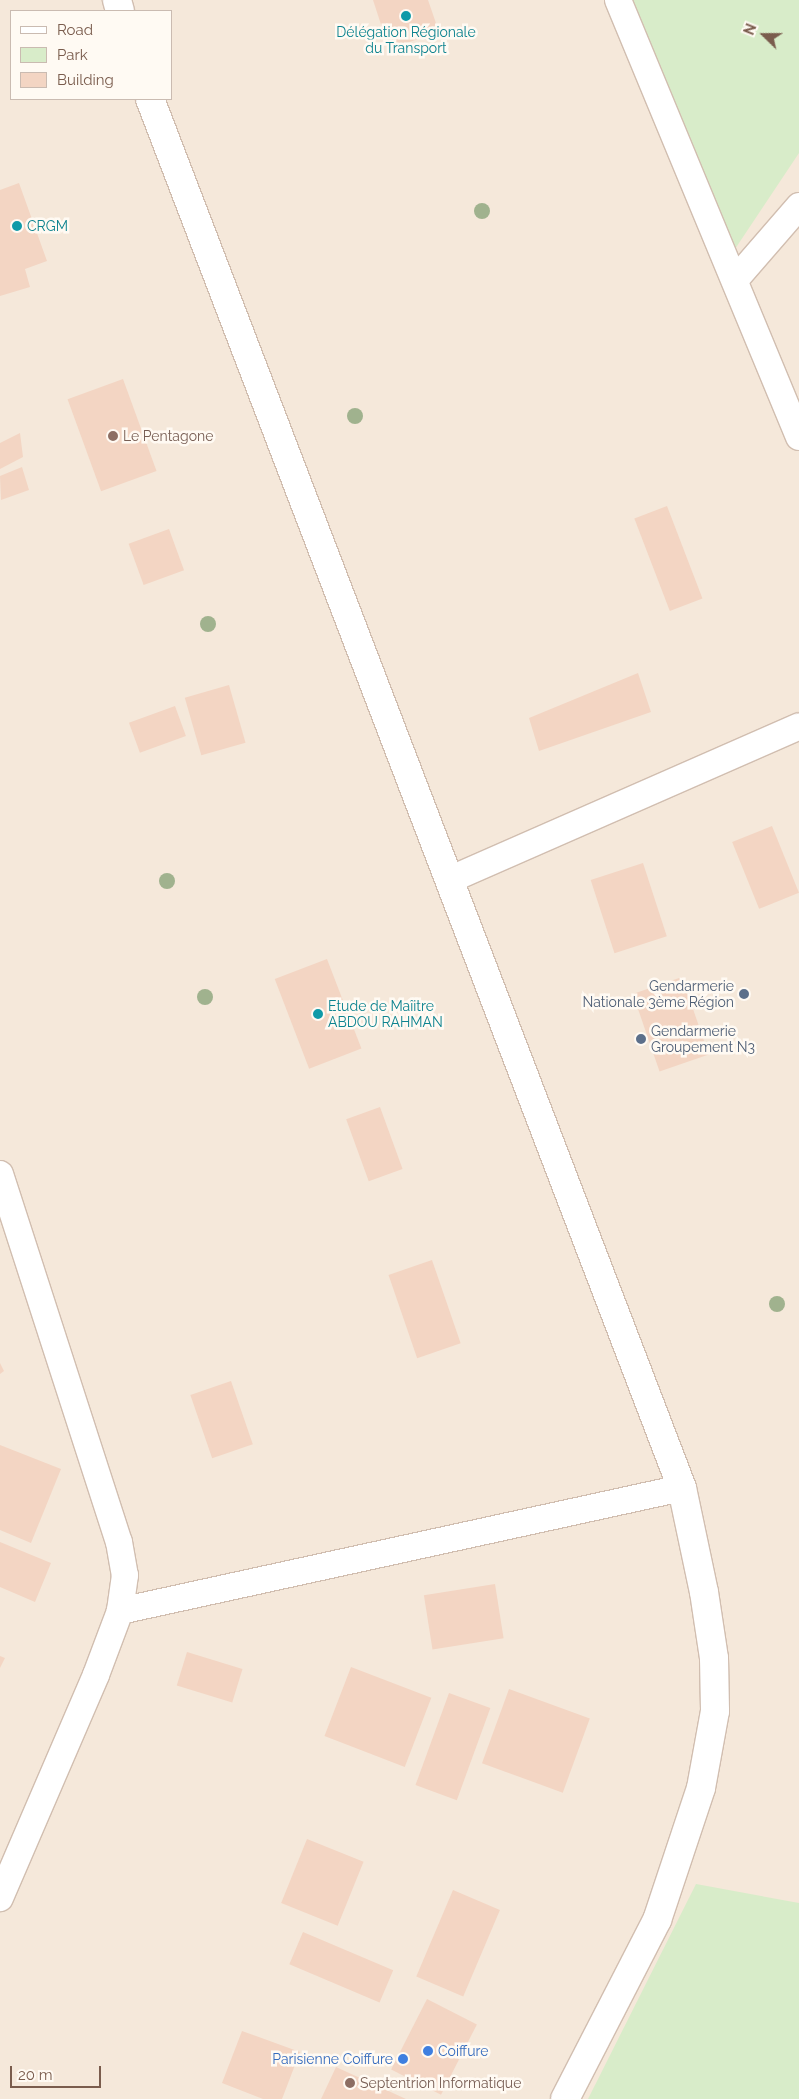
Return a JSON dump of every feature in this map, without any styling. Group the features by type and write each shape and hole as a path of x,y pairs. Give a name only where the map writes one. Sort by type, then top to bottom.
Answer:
{"street":[{"path":"618,0 736,280 799,437"},
{"path":"150,100 682,1488 704,1592 714,1658 715,1711 703,1778 657,1920 565,2099"},
{"path":"736,280 799,206"},
{"path":"449,880 799,726"},
{"path":"0,1174 119,1542 125,1575 120,1611 96,1675 0,1898"},
{"path":"120,1611 682,1488"}],"shaded area":[{"path":"0,0 799,0 799,2099 0,2099"}],"green space":[{"path":"613,0 799,0 799,153 721,270"},
{"path":"696,1884 799,1903 799,2099 588,2099"}],"building":[{"name":"Délégation Régionale du Transport","path":"373,0 428,0 439,32 389,49"},
{"name":"CRGM","path":"19,183 47,261 25,269 30,287 0,296 0,190"},
{"name":"Le Pentagone","path":"123,379 157,471 101,491 68,399"},
{"path":"20,433 23,457 0,469 0,443"},
{"path":"22,467 29,490 1,500 0,476"},
{"path":"667,506 702,598 670,611 634,519"},
{"path":"169,529 184,570 144,585 129,544"},
{"path":"638,673 651,712 539,751 529,718"},
{"path":"229,685 246,743 201,755 185,698"},
{"path":"175,706 186,736 140,753 129,723"},
{"path":"772,826 799,893 759,909 732,842"},
{"path":"643,863 667,936 614,953 591,880"},
{"name":"Etude de Maîitre ABDOU RAHMAN","path":"327,959 361,1049 309,1069 275,979"},
{"path":"682,977 709,1055 660,1071 633,994"},
{"path":"380,1107 403,1169 369,1181 346,1119"},
{"path":"432,1260 461,1343 417,1358 389,1275"},
{"path":"0,1363 4,1371 0,1374"},
{"path":"231,1381 253,1444 212,1458 190,1395"},
{"path":"0,1445 61,1469 31,1543 0,1530"},
{"path":"0,1542 51,1563 35,1602 0,1587"},
{"path":"495,1584 504,1638 432,1650 424,1595"},
{"path":"187,1652 242,1669 232,1702 177,1685"},
{"path":"0,1656 5,1658 0,1668"},
{"path":"351,1667 431,1698 405,1767 324,1736"},
{"path":"509,1689 590,1718 563,1793 482,1763"},
{"path":"449,1693 490,1708 457,1800 415,1785"},
{"path":"307,1839 364,1862 338,1926 281,1903"},
{"path":"453,1890 500,1910 463,1996 416,1977"},
{"path":"303,1932 393,1970 380,2003 289,1964"},
{"path":"427,1999 477,2024 441,2095 391,2069"},
{"path":"242,2031 300,2052 282,2099 263,2099 222,2083"},
{"name":"Septentrion Informatique","path":"336,2067 406,2099 321,2099"}],"place":[{"name":"Délégation Régionale du Transport","path":"406,16"},
{"name":"CRGM","path":"17,226"},
{"name":"Le Pentagone","path":"113,436"},
{"name":"Gendarmerie Nationale 3ème Région","path":"744,994"},
{"name":"Etude de Maîitre ABDOU RAHMAN","path":"318,1014"},
{"name":"Gendarmerie Groupement N3","path":"641,1039"},
{"name":"Coiffure","path":"428,2051"},
{"name":"Parisienne Coiffure","path":"403,2059"},
{"name":"Septentrion Informatique","path":"350,2083"}]}
